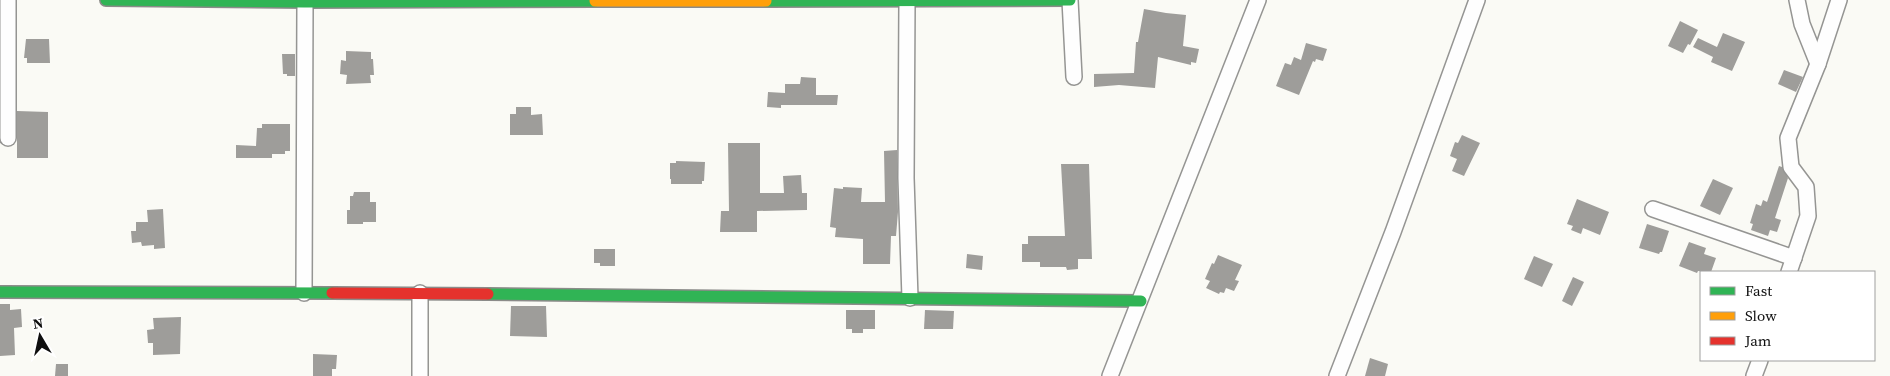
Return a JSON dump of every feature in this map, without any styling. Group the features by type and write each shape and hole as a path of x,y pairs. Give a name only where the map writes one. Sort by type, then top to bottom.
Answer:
{"street":[{"path":"8,0 8,138"},
{"path":"106,0 305,2 1070,0 1074,78"},
{"path":"1110,376 1258,0"},
{"path":"1337,376 1393,232 1477,0"},
{"path":"1797,0 1802,24 1818,64"},
{"path":"1653,209 1791,265 1808,216 1806,187 1791,167 1788,138 1818,64 1839,0"},
{"path":"907,1 906,178 910,298"},
{"path":"304,293 305,2"},
{"path":"0,292 420,293 1141,301"},
{"path":"420,293 420,376"},
{"path":"1754,376 1760,361"}],"building":[{"path":"1144,9 1186,15 1183,46 1199,49 1196,63 1191,62 1191,65 1158,57 1155,88 1119,85 1094,87 1094,74 1134,73 1136,42 1138,42"},
{"path":"1680,21 1698,30 1683,53 1668,46"},
{"path":"1723,33 1745,42 1732,71 1711,62 1713,57 1693,47 1698,38 1717,47"},
{"path":"26,39 49,39 50,63 27,63 27,58 24,58"},
{"path":"1306,43 1327,49 1323,61 1316,59 1315,62 1313,61 1299,95 1276,86 1285,63 1291,65 1294,57 1301,60"},
{"path":"346,51 371,52 374,75 370,75 371,83 346,84 347,75 340,74 341,60 346,61"},
{"path":"282,54 295,54 295,76 283,74"},
{"path":"1784,70 1803,77 1796,92 1778,84"},
{"path":"801,77 816,78 816,95 838,95 837,105 781,105 781,108 767,107 768,92 785,93 785,84 800,84"},
{"path":"516,107 531,107 531,115 542,114 543,135 510,135 510,114 516,114"},
{"path":"17,111 48,112 48,158 17,158"},
{"path":"262,124 290,124 290,151 285,151 285,154 272,154 272,158 236,158 236,145 256,146 257,128 262,128"},
{"path":"1462,135 1480,143 1464,176 1452,171 1457,159 1450,156 1455,142 1458,143"},
{"path":"728,143 760,143 760,193 784,193 783,176 801,175 802,193 807,193 807,210 757,211 757,232 720,232 721,211 729,211"},
{"path":"897,150 898,212 896,236 891,236 890,264 863,264 863,239 835,237 836,228 830,227 834,188 862,188 861,202 885,202 884,151"},
{"path":"676,161 705,162 704,181 702,181 702,184 671,184 670,163 676,163"},
{"path":"1061,164 1089,164 1092,259 1078,259 1078,269 1067,270 1066,267 1040,267 1040,262 1022,262 1022,244 1028,244 1028,236 1065,236"},
{"path":"1779,166 1782,167 1788,178 1775,218 1781,220 1777,232 1770,230 1768,236 1751,230 1753,224 1750,223 1756,204 1761,206 1763,200 1767,202"},
{"path":"1713,179 1733,188 1720,215 1700,206"},
{"path":"354,192 370,192 370,202 376,202 376,222 347,224 350,196 353,196"},
{"path":"1577,199 1609,212 1600,235 1583,228 1581,234 1571,230 1573,226 1567,224"},
{"path":"163,209 165,248 154,249 154,245 142,246 141,242 132,243 131,231 136,231 136,222 148,222 147,210"},
{"path":"1647,224 1669,231 1662,252 1659,254 1639,248"},
{"path":"1689,242 1706,248 1704,254 1716,258 1711,271 1698,271 1697,273 1679,266"},
{"path":"594,249 615,249 615,266 600,266 600,263 594,263"},
{"path":"967,254 983,256 982,270 966,268"},
{"path":"1218,255 1242,265 1235,280 1239,281 1234,291 1226,288 1224,293 1220,292 1219,294 1206,288 1210,281 1205,279"},
{"path":"1534,256 1553,264 1542,287 1524,279"},
{"path":"1573,277 1584,282 1572,306 1562,301"},
{"path":"0,304 10,304 10,310 21,309 22,327 14,328 15,355 0,356"},
{"path":"511,306 546,306 547,337 510,336"},
{"path":"846,310 875,310 875,329 863,329 863,333 852,333 852,329 846,329"},
{"path":"925,310 954,311 953,329 924,329"},
{"path":"181,317 180,354 153,355 153,343 148,343 147,330 154,329 153,318"},
{"path":"313,354 337,355 336,369 332,369 332,376 313,376"},
{"path":"1370,358 1388,364 1385,376 1365,376"},
{"path":"56,364 68,364 68,376 55,376"}],"traffic: fast":[{"path":"106,0 305,2 595,1"},
{"path":"766,1 1070,0"},
{"path":"0,292 332,293"},
{"path":"488,294 1141,301"}],"traffic: slow":[{"path":"595,1 766,1"}],"traffic: jam":[{"path":"332,293 488,294"}]}
